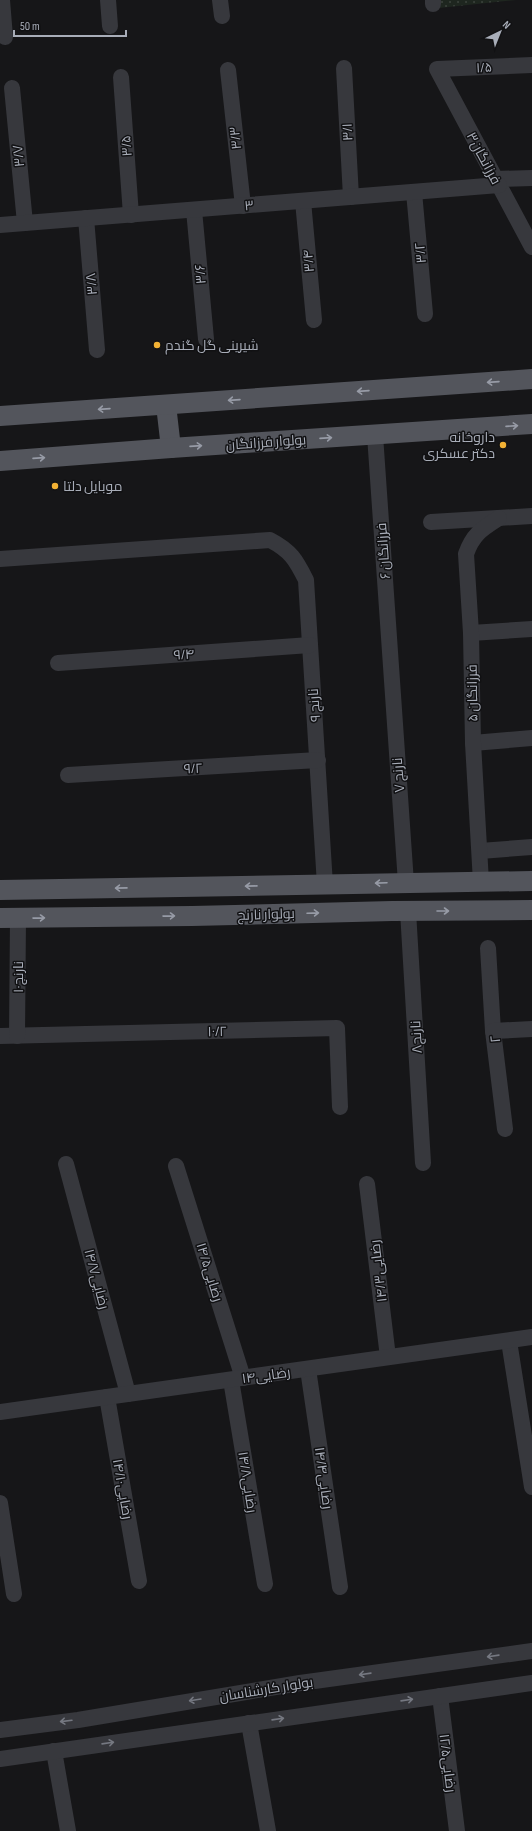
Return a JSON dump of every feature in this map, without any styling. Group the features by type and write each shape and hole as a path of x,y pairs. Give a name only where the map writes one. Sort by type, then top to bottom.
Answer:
{"main road":[{"path":"0,416 532,380"},
{"path":"166,405 171,448"},
{"name":"بولوار فرزانگان","path":"0,461 532,424"},
{"name":"بولوار نارنج","path":"0,890 532,881"},
{"path":"192,887 192,916"},
{"name":"بولوار نارنج","path":"9,918 192,916 408,910 532,910"}],"street":[{"path":"2,0 5,36"},
{"path":"108,0 110,26"},
{"path":"220,0 222,16"},
{"name":"۱/۵","path":"437,69 532,64"},
{"name":"۳/۱","path":"344,68 351,197"},
{"name":"فرزانگان۳","path":"437,69 532,247"},
{"name":"۳/۳","path":"228,70 243,206"},
{"name":"۳/۵","path":"121,77 131,215"},
{"name":"۳/۷","path":"12,88 25,223"},
{"name":"۳","path":"0,225 414,192 532,178"},
{"name":"۳/۲","path":"414,192 425,314"},
{"name":"۳/۴","path":"303,201 314,320"},
{"name":"۳/۶","path":"194,210 206,339"},
{"name":"۳/۸","path":"86,218 97,350"},
{"name":"فرزانگان ۶","path":"375,435 391,667"},
{"path":"431,522 532,516"},
{"name":"فرزانگان ۵","path":"481,882 473,743 471,633 466,554 470,541 480,530 499,518"},
{"name":"نارنج ۹","path":"0,559 270,540 284,547 295,558 306,580 326,885"},
{"path":"471,633 532,629"},
{"name":"۹/۴","path":"58,663 310,645"},
{"name":"نارنج ۷","path":"391,667 406,882"},
{"path":"473,743 532,738"},
{"name":"۹/۲","path":"68,775 318,760"},
{"path":"480,851 532,847"},
{"name":"نارنج۸","path":"408,910 423,1163"},
{"name":"نارنج۱۰","path":"9,918 17,1036"},
{"name":"۲","path":"488,948 494,1031 505,1129"},
{"name":"۱۰/۲","path":"17,1036 337,1028 340,1107"},
{"path":"494,1031 532,1029"},
{"path":"0,1036 17,1036"},
{"name":"رضایی۱۴/۷","path":"66,1164 128,1394"},
{"name":"رضایی۱۴/۵","path":"176,1166 237,1379"},
{"name":"رضایی۱۴/۳","path":"367,1184 388,1358"},
{"name":"رضایی۱۴","path":"0,1412 532,1337"},
{"path":"509,1340 532,1487"},
{"name":"رضایی۱۴/۴","path":"308,1369 340,1587"},
{"name":"رضایی۱۴/۸","path":"237,1379 265,1584"},
{"name":"رضایی۱۴/۱۰","path":"107,1397 139,1581"},
{"path":"0,1503 14,1594"},
{"name":"بولوار کارشناسان","path":"0,1730 78,1720 300,1683 532,1651"},
{"path":"0,1759 532,1683"},
{"name":"رضایی۱۲/۵","path":"440,1696 457,1831"},
{"path":"249,1723 268,1831"},
{"path":"54,1751 68,1831"}],"shaded area":[{"path":"439,0 516,0 439,8"}],"place":[{"name":"شیرینی گل گندم","path":"157,345"},
{"name":"داروخانه دکتر عسکری","path":"503,445"},
{"name":"موبایل دلتا","path":"55,486"}]}
